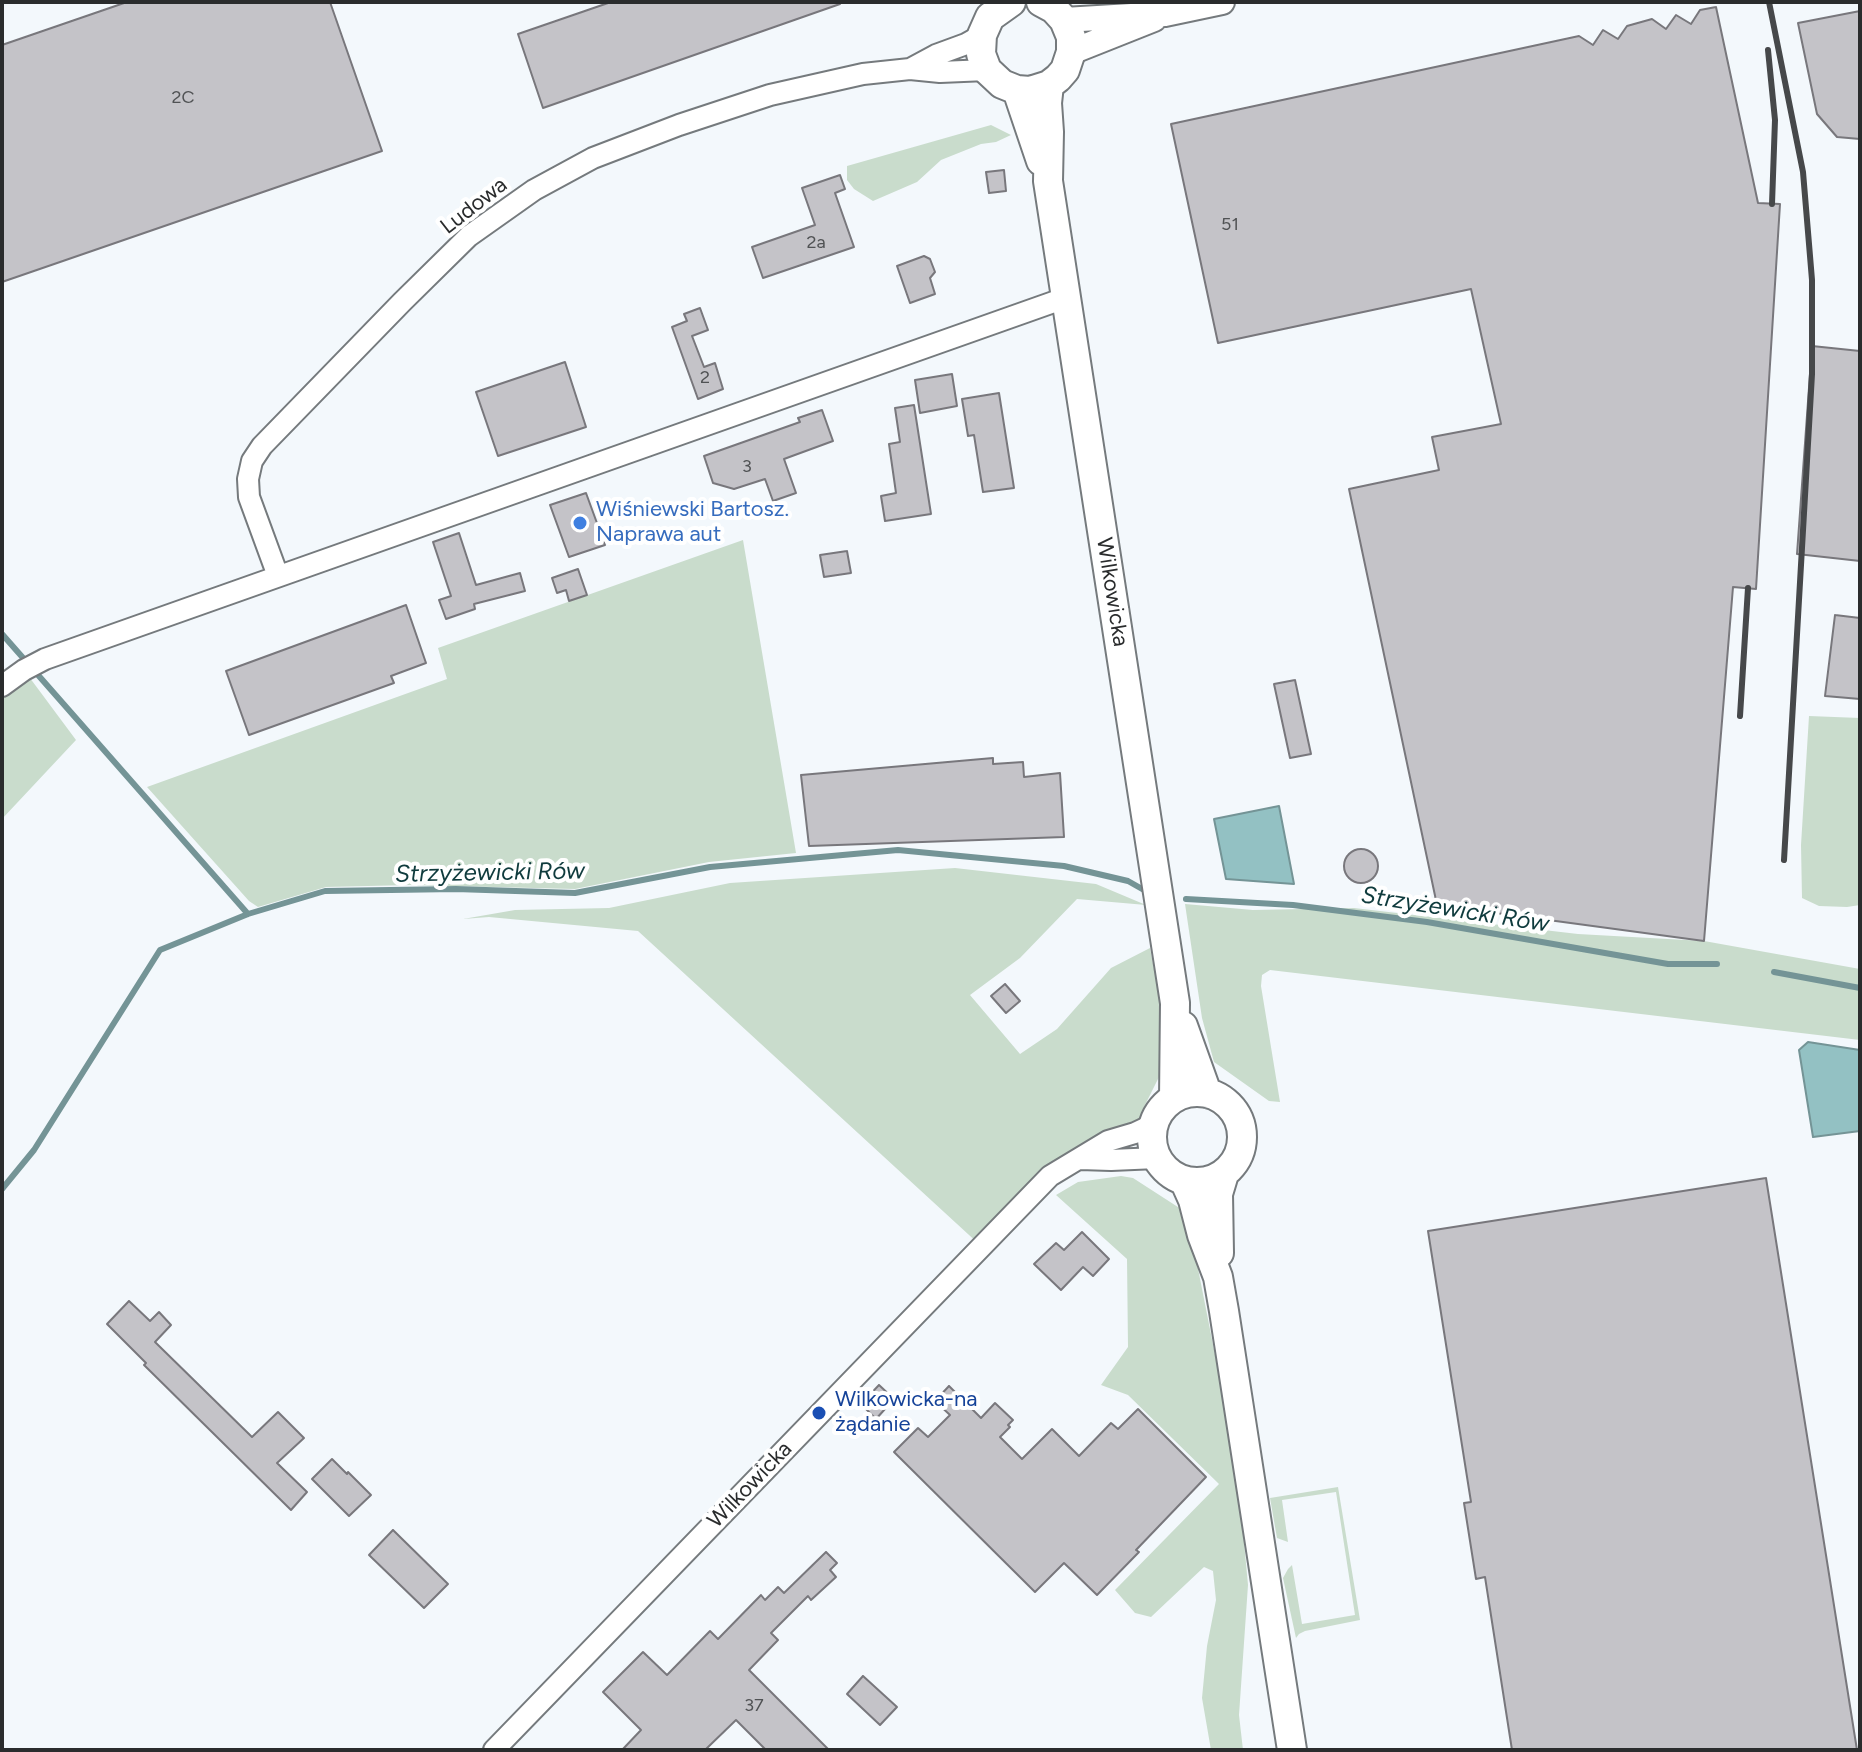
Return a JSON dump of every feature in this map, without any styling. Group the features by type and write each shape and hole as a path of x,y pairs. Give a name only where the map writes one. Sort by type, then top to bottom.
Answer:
{"main road":[{"path":"1007,3 990,17 982,35 981,54 987,70 1002,84 1030,91 1049,85 1065,70 1071,52 1071,37 1064,20 1054,9 1041,2"},
{"name":"Wilkowicka","path":"1049,85 1048,181 1175,1003 1174,1098"},
{"name":"Wilkowicka","path":"1017,90 1048,181"},
{"name":"Wilkowicka","path":"1175,1003 1207,1093"},
{"path":"1224,1174 1201,1182 1184,1180 1167,1170 1157,1158 1153,1147 1154,1124 1162,1109 1174,1098 1189,1092 1216,1096 1234,1110 1242,1127 1238,1156 1224,1174 1218,1194 1218,1277 1292,1750"},
{"path":"1184,1180 1218,1277"}],"street":[{"path":"1064,20 1165,14 1222,2"},
{"path":"1071,52 1165,14"},
{"name":"Ludowa","path":"910,69 982,35"},
{"name":"Ludowa","path":"278,576 249,497 248,479 252,461 262,446 469,236 534,190 593,158 770,95 863,74 910,69 940,72 987,70"},
{"path":"8,681 45,659 1065,298"},
{"name":"Wilkowicka","path":"494,1750 1050,1176 1108,1141 1154,1124"},
{"path":"1080,1159 1157,1158"}],"green space":[{"path":"991,125 1011,135 941,160 917,182 873,201 854,189 847,180 847,166"},
{"path":"743,540 796,853 709,862 575,889 410,885 326,887 258,907 249,901 147,787 447,679 438,648"},
{"path":"24,670 76,740 2,819 2,686"},
{"path":"1809,716 1860,718 1860,905 1819,906 1802,898 1801,845"},
{"path":"955,868 1096,884 1146,905 1077,899 1020,958 970,995 1020,1054 1057,1029 1111,968 1150,948 1165,1027 1162,1071 1135,1133 1108,1141 981,1246 638,931 489,917 463,919 515,910 609,908 730,883"},
{"path":"1185,904 1253,910 1354,908 1578,934 1704,941 1860,969 1860,1040 1270,970 1262,975 1261,986 1280,1102 1269,1101 1214,1062 1202,1018"},
{"path":"1121,1176 1133,1178 1181,1209 1189,1223 1237,1466 1248,1585 1239,1715 1243,1750 1211,1750 1202,1698 1207,1646 1216,1600 1213,1571 1204,1567 1151,1617 1135,1613 1115,1590 1219,1484 1128,1395 1101,1385 1128,1347 1127,1259 1056,1195 1078,1182"},
{"path":"1338,1487 1360,1620 1305,1631 1296,1638 1283,1578 1292,1565 1302,1624 1355,1615 1336,1492 1282,1500 1288,1542 1277,1538 1270,1498"}],"water":[{"path":"1279,806 1294,884 1226,879 1214,819"},
{"path":"1808,1042 1860,1050 1860,1131 1813,1137 1799,1050"}],"building":[{"path":"127,2 330,2 382,151 2,282 2,45"},
{"path":"611,2 840,4 543,108 518,34"},
{"path":"1716,7 1758,203 1780,204 1756,589 1733,587 1704,941 1437,905 1349,489 1439,470 1432,437 1501,424 1471,289 1218,343 1171,124 1579,36 1593,45 1603,30 1618,39 1627,26 1652,19 1666,29 1676,15 1691,24 1700,10"},
{"path":"1860,11 1860,139 1837,137 1817,114 1798,23"},
{"path":"1004,170 1006,191 989,193 986,172"},
{"path":"840,175 845,189 835,193 854,247 763,278 752,247 815,225 802,188"},
{"path":"924,256 930,259 935,272 930,278 935,294 910,303 897,266"},
{"path":"700,308 708,330 692,336 704,367 715,363 723,389 698,399 672,327 687,321 684,314"},
{"path":"1812,346 1860,351 1860,561 1797,554"},
{"path":"565,362 586,427 498,456 476,392"},
{"path":"952,374 957,406 920,413 915,380"},
{"path":"999,393 1014,488 983,492 974,435 968,436 962,399"},
{"path":"914,405 931,514 885,521 881,496 896,493 889,444 900,442 895,408"},
{"path":"822,410 833,441 784,459 796,493 773,501 765,479 734,489 713,483 704,456 800,422 798,418"},
{"path":"586,493 605,545 569,557 550,505"},
{"path":"459,533 476,585 520,573 525,591 474,604 475,609 446,619 439,600 451,596 433,542"},
{"path":"847,551 851,573 824,577 820,555"},
{"path":"578,569 587,595 569,601 566,590 557,593 552,578"},
{"path":"406,605 426,663 391,676 394,683 249,735 226,671"},
{"path":"1835,615 1860,618 1860,699 1825,696"},
{"path":"1295,680 1311,754 1290,758 1274,684"},
{"path":"993,758 993,764 1023,762 1024,777 1060,773 1064,837 809,846 801,775"},
{"path":"1361,849 1373,854 1378,866 1373,878 1361,883 1349,878 1344,866 1349,854"},
{"path":"1005,984 1020,1001 1006,1013 991,996"},
{"path":"1766,1178 1857,1750 1512,1750 1485,1577 1476,1579 1464,1503 1471,1502 1428,1231"},
{"path":"1082,1232 1109,1259 1093,1276 1083,1267 1061,1290 1034,1264 1056,1243 1064,1250"},
{"path":"129,1301 150,1321 159,1312 171,1325 155,1342 252,1437 278,1412 304,1438 277,1463 307,1492 291,1510 144,1365 146,1363 107,1324"},
{"path":"879,1385 894,1399 876,1419 861,1404"},
{"path":"949,1386 981,1418 995,1403 1013,1420 1000,1437 1022,1459 1052,1429 1079,1456 1111,1423 1118,1429 1138,1409 1206,1477 1097,1595 1064,1563 1035,1592 894,1452 918,1428 928,1437 950,1415 935,1401"},
{"path":"332,1459 371,1495 349,1516 312,1479"},
{"path":"393,1530 448,1584 424,1608 369,1555"},
{"path":"826,1552 837,1563 830,1570 836,1577 811,1600 808,1596 771,1633 778,1640 749,1670 829,1750 766,1750 736,1720 705,1750 622,1750 641,1730 603,1692 643,1652 667,1675 710,1631 718,1639 761,1595 765,1600 778,1587 784,1593"},
{"path":"863,1676 897,1707 880,1725 847,1694"}],"waterway":[{"path":"2,634 248,914"},
{"name":"Strzyżewicki Rów","path":"2,1189 34,1150 160,950 248,914 325,891 456,889 575,893 710,867 898,850 1064,866 1128,881 1151,894"},
{"name":"Strzyżewicki Rów","path":"1186,899 1293,905 1427,922 1668,964 1717,964"},
{"name":"Strzyżewicki Rów","path":"1774,972 1860,988"}],"railway":[{"path":"1769,2 1803,172 1812,280 1812,374 1784,860"},
{"path":"1768,50 1775,120 1772,204"},
{"path":"1740,716 1748,588"}],"place":[{"name":"Wiśniewski Bartosz. Naprawa aut","path":"580,523"},
{"name":"Wilkowicka-na żądanie","path":"819,1413"}]}
